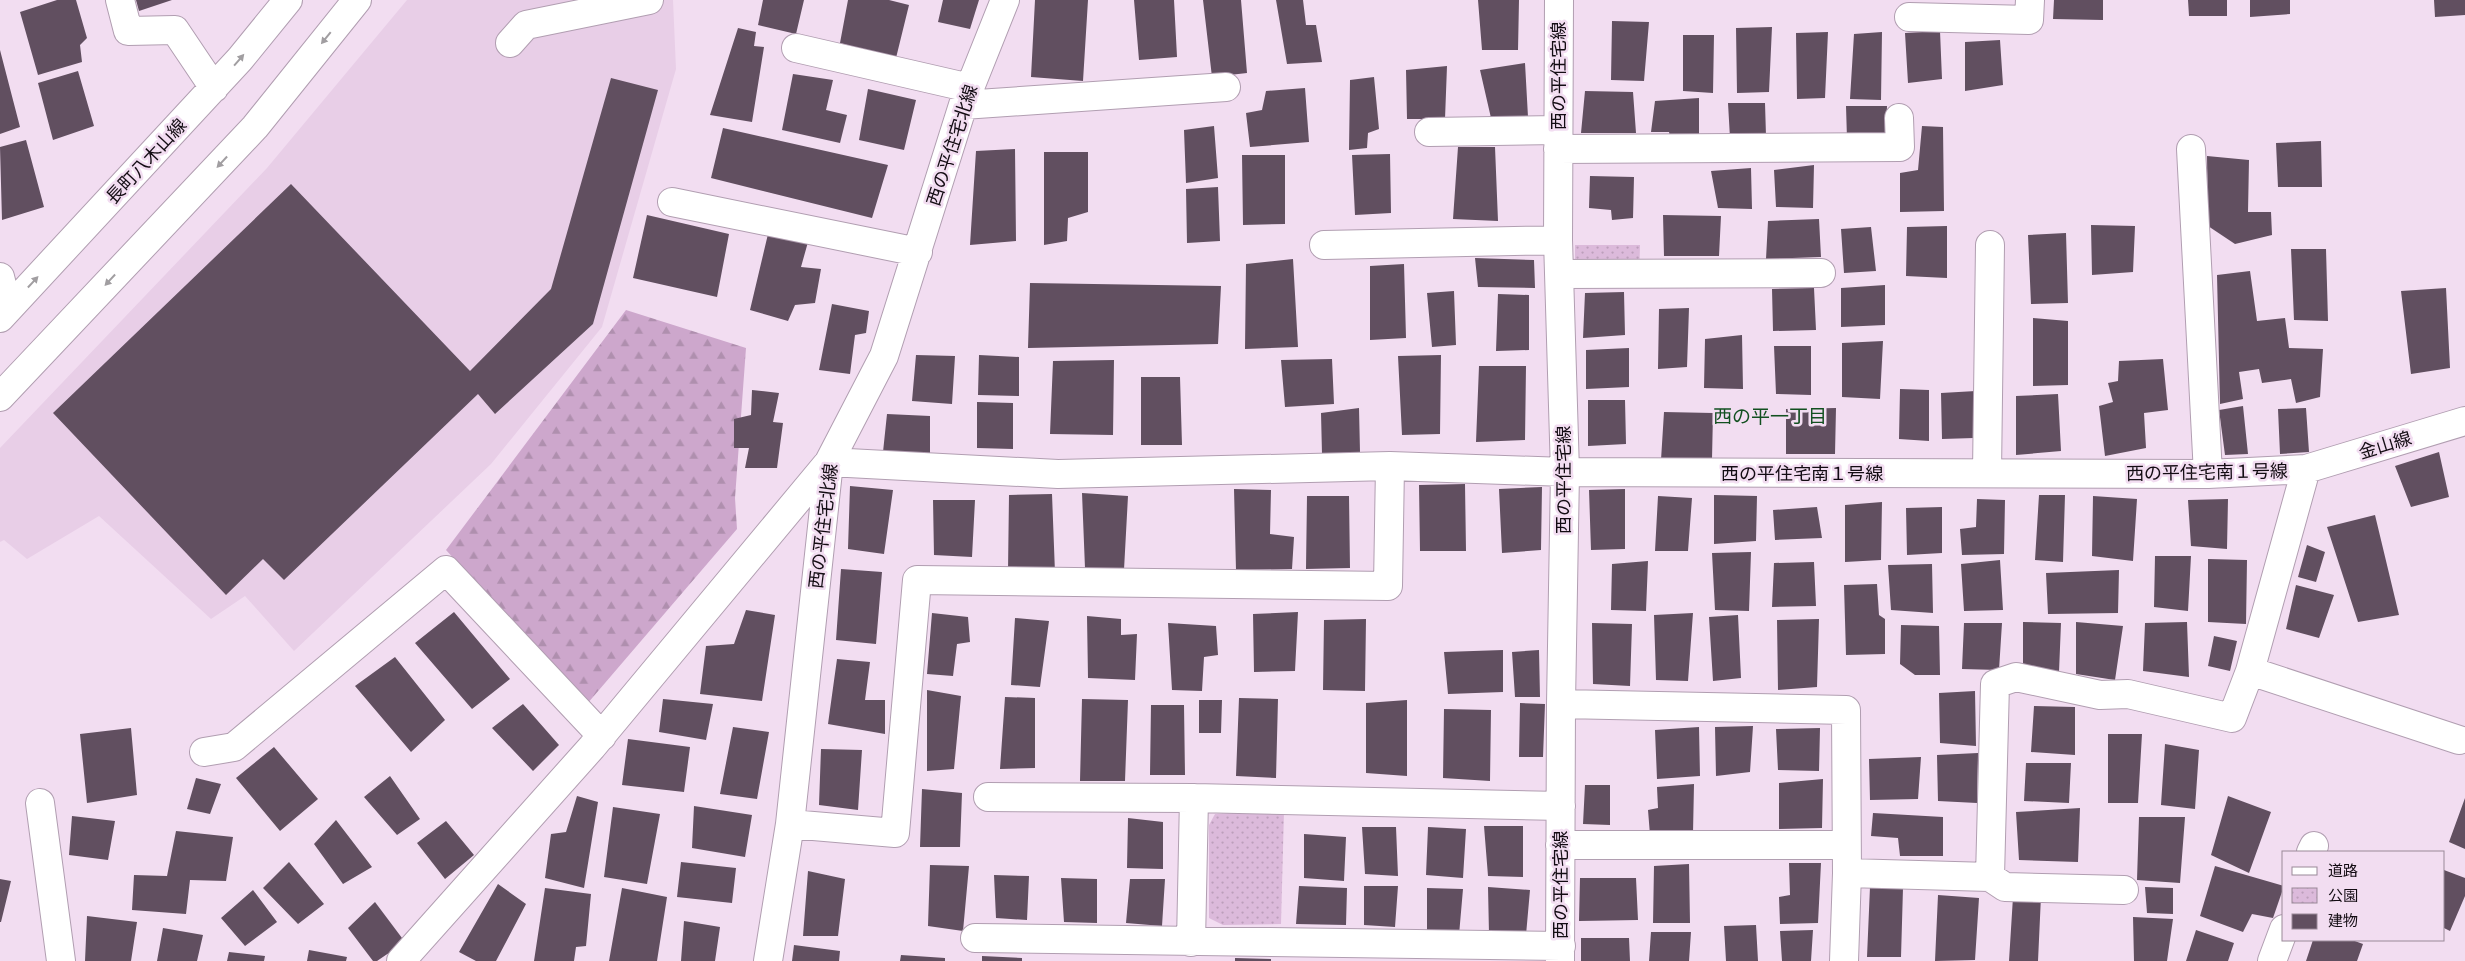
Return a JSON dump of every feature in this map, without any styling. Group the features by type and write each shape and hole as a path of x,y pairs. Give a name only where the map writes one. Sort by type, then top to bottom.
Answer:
{"street":[{"path":"120,0 128,31 175,30 214,88"},
{"name":"長町八木山線","path":"4,314 214,88 288,0"},
{"path":"0,397 255,127 357,0"},
{"path":"510,43 526,25 649,0"},
{"name":"西の平住宅北線","path":"768,961 790,824 829,462 884,356 966,97 1005,0"},
{"name":"西の平住宅線","path":"1559,0 1558,240 1565,472 1561,704 1560,954"},
{"path":"1909,17 2029,20 2030,0"},
{"path":"796,48 966,97 1226,87"},
{"path":"1429,132 1558,139 1900,146 1899,118"},
{"path":"2191,149 2208,474"},
{"path":"672,202 918,252"},
{"path":"1324,245 1558,240"},
{"path":"1987,473 1990,244"},
{"path":"1560,274 1821,273"},
{"path":"0,277 4,314"},
{"name":"金山線","path":"2306,469 2465,421"},
{"path":"401,961 602,736 829,462"},
{"name":"西の平住宅南１号線","path":"829,462 1058,474 1390,466 1565,472 2208,474 2306,469 2250,670 2232,718 2128,694 2100,695 2016,677 1996,684 1990,877"},
{"path":"790,824 895,833 917,580 1388,586 1390,466"},
{"path":"204,752 234,747 446,570 602,736"},
{"path":"2250,670 2459,740"},
{"path":"1561,704 1846,710 1845,845 1847,873 1844,961"},
{"path":"988,797 1194,798 1560,806"},
{"path":"1191,942 1194,798"},
{"path":"40,803 61,961"},
{"path":"1560,845 1845,845"},
{"path":"1847,873 1990,877 2005,887 2124,890"},
{"path":"2272,961 2282,934"},
{"path":"975,938 1191,942 1560,954"}],"shaded area":[{"path":"407,0 673,0 676,69 602,327 491,464 294,651 245,596 211,619 99,516 27,559 4,540 0,542 0,448 267,168"}],"green space":[{"path":"1575,245 1640,245 1639,283 1575,270"},
{"path":"626,310 746,348 735,498 737,529 587,704 446,550"},
{"path":"1284,811 1281,924 1223,925 1209,918 1209,825 1215,814"}],"building":[{"path":"57,0 76,0 87,38 80,45 82,62 38,75 20,12"},
{"path":"136,0 172,0 139,11"},
{"path":"763,0 804,0 796,34 758,25"},
{"path":"848,0 889,0 909,5 896,58 840,43"},
{"path":"943,0 979,0 970,29 938,22"},
{"path":"1035,0 1088,0 1083,81 1031,77"},
{"path":"1134,0 1174,0 1177,57 1139,60"},
{"path":"1203,0 1241,0 1247,73 1212,77"},
{"path":"1276,0 1303,0 1306,25 1316,25 1322,62 1287,64"},
{"path":"1478,0 1519,0 1518,50 1482,50"},
{"path":"2054,0 2103,0 2103,20 2053,19"},
{"path":"2188,0 2227,0 2227,16 2189,16"},
{"path":"2250,0 2290,0 2290,14 2250,17"},
{"path":"2434,0 2465,0 2465,15 2435,17"},
{"path":"1612,21 1649,22 1644,81 1611,80"},
{"path":"1772,27 1769,92 1737,93 1736,28"},
{"path":"738,28 756,32 754,46 764,47 752,122 710,115"},
{"path":"1940,31 1942,79 1908,83 1905,33"},
{"path":"1828,32 1825,98 1797,99 1796,33"},
{"path":"1882,32 1881,100 1850,99 1854,34"},
{"path":"1683,35 1714,35 1713,93 1683,91"},
{"path":"2000,40 2003,85 1965,91 1965,42"},
{"path":"0,50 20,127 0,134"},
{"path":"1525,63 1528,117 1491,118 1480,70"},
{"path":"1447,66 1445,119 1407,119 1406,70"},
{"path":"78,71 94,126 53,140 38,83"},
{"path":"793,74 833,80 826,110 847,115 840,143 782,130"},
{"path":"1374,77 1379,129 1368,133 1367,148 1349,150 1350,80"},
{"path":"611,78 658,90 593,324 495,414 478,394 284,580 263,559 226,595 53,413 291,184 470,371 551,289"},
{"path":"1305,88 1309,142 1250,147 1246,113 1262,110 1266,91"},
{"path":"868,89 916,100 904,150 859,140"},
{"path":"1585,91 1633,92 1636,133 1581,133"},
{"path":"1699,98 1699,138 1671,140 1669,132 1651,132 1655,101"},
{"path":"1728,103 1765,103 1766,136 1730,138"},
{"path":"1846,106 1887,106 1886,137 1847,139"},
{"path":"1214,126 1218,178 1186,183 1184,130"},
{"path":"1922,126 1943,127 1944,211 1900,212 1900,173 1918,170"},
{"path":"723,128 888,165 872,218 711,178"},
{"path":"26,140 44,207 2,220 0,147"},
{"path":"2321,141 2322,187 2278,187 2276,143"},
{"path":"1458,147 1495,147 1498,221 1453,219"},
{"path":"1015,149 1016,241 970,245 976,151"},
{"path":"1044,152 1088,152 1088,212 1068,218 1067,241 1044,245"},
{"path":"1390,154 1391,213 1355,215 1352,155"},
{"path":"1242,155 1285,155 1285,224 1243,225"},
{"path":"2207,156 2249,160 2248,212 2271,212 2272,235 2235,244 2208,226"},
{"path":"1814,165 1813,208 1776,207 1774,170"},
{"path":"1751,168 1752,209 1718,208 1711,171"},
{"path":"1590,176 1634,177 1633,218 1612,220 1611,210 1589,208"},
{"path":"1218,187 1220,241 1187,243 1186,189"},
{"path":"647,215 729,234 717,297 633,278"},
{"path":"1663,215 1721,216 1719,256 1664,256"},
{"path":"1819,219 1821,257 1766,259 1768,221"},
{"path":"2091,225 2135,226 2133,272 2092,275"},
{"path":"1947,226 1947,278 1906,276 1907,227"},
{"path":"1871,227 1876,271 1844,273 1841,229"},
{"path":"2066,233 2068,303 2031,304 2028,235"},
{"path":"768,234 808,242 801,267 821,269 815,303 795,305 788,321 750,310"},
{"path":"2291,249 2326,249 2328,321 2294,320"},
{"path":"1475,258 1534,260 1535,288 1478,287"},
{"path":"1293,259 1298,347 1245,349 1246,264"},
{"path":"1404,264 1406,338 1370,340 1370,266"},
{"path":"2250,271 2257,321 2285,318 2289,348 2323,349 2320,397 2296,403 2291,379 2262,383 2259,369 2239,372 2243,399 2220,404 2217,275"},
{"path":"1030,283 1221,286 1218,344 1028,348"},
{"path":"1885,285 1885,325 1841,327 1841,288"},
{"path":"1814,288 1816,330 1773,331 1772,289"},
{"path":"2446,288 2450,368 2411,374 2401,291"},
{"path":"1454,291 1456,345 1432,347 1427,293"},
{"path":"1624,292 1625,335 1583,338 1585,293"},
{"path":"1498,294 1529,295 1529,350 1496,351"},
{"path":"832,304 869,311 866,333 855,335 850,374 819,370"},
{"path":"1689,308 1687,367 1658,369 1659,309"},
{"path":"2033,318 2068,321 2068,385 2033,386"},
{"path":"1742,335 1743,389 1704,388 1705,339"},
{"path":"1883,341 1880,399 1842,397 1842,343"},
{"path":"1774,346 1811,346 1811,395 1776,394"},
{"path":"1629,348 1629,387 1586,389 1586,350"},
{"path":"916,355 955,356 952,404 912,401"},
{"path":"979,355 1019,357 1019,396 978,395"},
{"path":"1441,355 1440,434 1402,435 1398,356"},
{"path":"1332,359 1334,404 1285,407 1281,360"},
{"path":"2163,359 2168,410 2144,413 2146,448 2105,456 2099,406 2113,402 2108,383 2118,381 2119,361"},
{"path":"1114,360 1113,435 1050,434 1053,361"},
{"path":"1479,366 1526,366 1525,440 1476,442"},
{"path":"1141,377 1180,377 1182,445 1141,445"},
{"path":"1900,389 1929,390 1929,441 1899,439"},
{"path":"752,390 779,393 773,422 783,423 777,468 745,468 749,448 734,448 734,419 751,415"},
{"path":"1976,391 1974,438 1942,439 1941,393"},
{"path":"2058,394 2061,451 2016,455 2016,396"},
{"path":"1588,400 1625,400 1626,444 1588,446"},
{"path":"977,402 1013,403 1013,449 977,448"},
{"path":"2243,406 2248,454 2225,455 2219,410"},
{"path":"1359,408 1360,452 1322,454 1321,413"},
{"path":"1836,408 1835,454 1786,454 1786,409"},
{"path":"2306,408 2309,452 2280,454 2278,409"},
{"path":"1664,412 1713,413 1712,459 1661,460"},
{"path":"887,414 930,416 930,453 883,452"},
{"path":"2439,452 2449,497 2411,507 2395,466"},
{"path":"1465,484 1466,551 1420,551 1419,485"},
{"path":"850,486 893,490 884,554 848,549"},
{"path":"1542,487 1541,550 1502,553 1499,489"},
{"path":"1234,489 1271,490 1270,534 1294,537 1292,569 1236,570"},
{"path":"1625,489 1625,549 1591,550 1589,490"},
{"path":"1082,493 1128,496 1124,570 1085,568"},
{"path":"1052,494 1055,573 1008,571 1009,495"},
{"path":"1714,495 1757,496 1756,541 1714,544"},
{"path":"2039,495 2065,495 2063,562 2035,560"},
{"path":"1307,496 1349,496 1350,568 1306,569"},
{"path":"1658,496 1692,498 1688,551 1655,551"},
{"path":"2093,496 2137,499 2133,561 2092,556"},
{"path":"1977,499 2005,500 2004,554 1962,555 1960,529 1976,527"},
{"path":"2228,499 2227,549 2191,546 2188,500"},
{"path":"933,500 975,500 972,557 934,555"},
{"path":"1882,502 1881,560 1845,562 1845,505"},
{"path":"1817,507 1822,538 1775,540 1773,510"},
{"path":"1942,507 1942,553 1907,555 1906,508"},
{"path":"2375,515 2399,615 2358,622 2327,527"},
{"path":"2307,545 2325,552 2316,582 2298,577"},
{"path":"1751,552 1749,611 1715,610 1712,553"},
{"path":"2155,556 2191,556 2188,611 2154,607"},
{"path":"2208,559 2247,560 2246,624 2208,622"},
{"path":"2000,560 2003,610 1964,611 1961,564"},
{"path":"1648,561 1646,611 1611,610 1612,564"},
{"path":"1814,562 1816,606 1772,607 1774,563"},
{"path":"1932,564 1933,613 1891,610 1888,565"},
{"path":"841,569 882,572 876,644 836,640"},
{"path":"2119,570 2118,613 2048,614 2046,573"},
{"path":"1877,584 1879,615 1885,619 1885,654 1846,655 1844,585"},
{"path":"2296,585 2334,595 2319,638 2286,629"},
{"path":"746,610 775,615 762,701 700,694 706,646 734,644"},
{"path":"454,612 510,679 472,709 415,643"},
{"path":"1298,612 1295,671 1254,672 1253,614"},
{"path":"932,613 968,617 970,642 957,644 953,676 927,674"},
{"path":"1693,613 1688,681 1656,680 1654,615"},
{"path":"1738,615 1741,678 1713,681 1709,617"},
{"path":"1087,616 1121,619 1121,635 1137,634 1135,680 1088,678"},
{"path":"1015,618 1049,621 1040,687 1011,685"},
{"path":"1366,619 1365,691 1323,690 1324,620"},
{"path":"1819,619 1817,687 1778,690 1777,620"},
{"path":"2023,622 2061,623 2059,672 2023,668"},
{"path":"2076,622 2123,626 2115,680 2076,674"},
{"path":"2187,622 2189,677 2143,671 2145,623"},
{"path":"1168,623 1216,626 1218,655 1204,657 1202,691 1172,690"},
{"path":"1592,623 1632,624 1630,686 1593,684"},
{"path":"1964,623 2002,623 1999,670 1962,669"},
{"path":"1901,625 1939,626 1940,675 1915,675 1900,664"},
{"path":"2214,636 2237,641 2230,671 2208,666"},
{"path":"1503,650 1503,692 1448,694 1444,652"},
{"path":"1539,650 1540,697 1515,697 1512,652"},
{"path":"395,657 445,720 411,752 355,686"},
{"path":"837,659 870,662 865,700 885,700 885,734 828,724"},
{"path":"927,690 961,696 954,769 927,771"},
{"path":"1975,691 1976,746 1940,743 1939,693"},
{"path":"1005,697 1035,698 1035,768 1000,769"},
{"path":"1239,698 1278,699 1276,778 1236,776"},
{"path":"663,699 713,704 706,740 659,732"},
{"path":"1082,699 1128,700 1125,781 1080,781"},
{"path":"1199,700 1222,700 1221,733 1199,733"},
{"path":"1407,700 1407,776 1366,773 1366,703"},
{"path":"1520,703 1545,704 1543,757 1519,757"},
{"path":"523,704 559,745 533,771 492,728"},
{"path":"1151,705 1184,705 1185,775 1150,775"},
{"path":"2034,706 2075,707 2075,755 2031,752"},
{"path":"1444,709 1491,710 1490,781 1443,778"},
{"path":"1753,726 1750,772 1716,776 1715,727"},
{"path":"733,727 769,732 757,799 720,794"},
{"path":"1699,727 1700,776 1657,779 1655,730"},
{"path":"131,728 137,795 87,803 80,734"},
{"path":"1820,728 1819,771 1778,770 1776,729"},
{"path":"2108,734 2142,734 2138,803 2108,803"},
{"path":"628,739 690,747 684,792 622,785"},
{"path":"2165,744 2199,750 2195,809 2161,805"},
{"path":"274,747 318,799 280,831 236,778"},
{"path":"821,749 862,750 858,810 819,805"},
{"path":"1978,753 1977,803 1938,801 1937,755"},
{"path":"1921,757 1918,799 1870,800 1869,759"},
{"path":"2026,763 2071,763 2069,803 2024,801"},
{"path":"390,776 420,819 397,835 364,797"},
{"path":"196,778 221,784 210,814 187,809"},
{"path":"1823,779 1822,828 1779,829 1779,783"},
{"path":"1694,784 1693,833 1650,835 1648,810 1658,808 1657,787"},
{"path":"1585,785 1610,785 1610,825 1583,824"},
{"path":"922,789 962,793 960,847 920,847"},
{"path":"577,796 598,802 584,888 545,878 551,834 566,832"},
{"path":"2228,796 2271,812 2249,873 2211,855"},
{"path":"2465,798 2465,849 2449,842"},
{"path":"694,806 752,815 745,857 692,848"},
{"path":"613,807 660,814 647,884 604,877"},
{"path":"2080,808 2078,862 2019,860 2016,812"},
{"path":"1873,813 1943,817 1943,856 1900,856 1898,838 1871,836"},
{"path":"72,816 115,821 108,860 69,855"},
{"path":"2139,817 2185,817 2180,883 2137,880"},
{"path":"1128,818 1163,822 1163,869 1127,868"},
{"path":"336,820 372,867 343,884 314,844"},
{"path":"446,821 474,855 445,879 417,843"},
{"path":"1484,826 1523,826 1523,877 1488,876"},
{"path":"1362,827 1396,827 1398,876 1365,874"},
{"path":"1428,827 1466,829 1463,878 1426,875"},
{"path":"176,831 233,837 226,881 190,880 186,914 132,910 134,875 167,876"},
{"path":"1304,834 1346,837 1344,881 1304,878"},
{"path":"289,862 324,904 298,924 263,888"},
{"path":"681,862 736,868 732,903 677,897"},
{"path":"1789,863 1821,863 1818,923 1780,924 1779,897 1790,895"},
{"path":"1689,864 1690,923 1653,923 1654,866"},
{"path":"930,865 969,866 963,931 928,926"},
{"path":"2215,866 2282,885 2282,892 2273,918 2252,914 2243,932 2200,916"},
{"path":"2445,870 2465,878 2465,896 2450,931 2445,928"},
{"path":"808,871 845,879 838,936 803,936"},
{"path":"994,875 1029,876 1027,920 996,918"},
{"path":"1061,878 1097,879 1097,923 1064,922"},
{"path":"1580,878 1636,878 1638,920 1579,921"},
{"path":"0,879 11,881 1,922 0,922"},
{"path":"1130,879 1165,879 1162,926 1126,923"},
{"path":"498,884 526,904 496,961 476,961 459,952"},
{"path":"1299,886 1347,888 1346,925 1296,924"},
{"path":"1364,886 1398,886 1395,927 1364,925"},
{"path":"1488,887 1530,890 1526,935 1489,934"},
{"path":"1870,887 1903,888 1901,957 1867,957"},
{"path":"2145,887 2173,888 2173,914 2147,913"},
{"path":"545,888 591,894 586,946 576,947 574,961 534,961"},
{"path":"622,888 667,897 657,961 609,961"},
{"path":"1427,888 1463,889 1459,935 1427,933"},
{"path":"253,890 277,922 245,946 221,918"},
{"path":"1938,895 1979,898 1975,960 1935,961"},
{"path":"2041,896 2038,961 2009,961 2013,897"},
{"path":"375,902 405,942 377,961 373,961 348,928"},
{"path":"87,916 137,922 131,961 85,961"},
{"path":"2133,917 2173,919 2167,961 2134,961"},
{"path":"684,921 720,927 715,961 681,961"},
{"path":"1756,925 1758,961 1726,961 1724,926"},
{"path":"163,928 203,935 197,961 157,961"},
{"path":"1813,930 1811,961 1782,961 1780,931"},
{"path":"2196,930 2234,943 2228,961 2186,961"},
{"path":"1651,932 1691,932 1689,961 1649,961"},
{"path":"1581,938 1629,938 1630,961 1581,961"},
{"path":"2313,941 2355,941 2363,944 2357,961 2306,961"},
{"path":"794,945 840,951 839,961 792,961"},
{"path":"309,950 347,957 346,961 307,961"},
{"path":"229,952 265,956 264,961 227,961"},
{"path":"901,955 945,958 945,961 900,961"},
{"path":"982,956 1022,958 1022,961 982,961"},
{"path":"1235,958 1271,959 1271,961 1235,961"}],"district":[{"name":"西の平一丁目","path":"1770,416"}]}
